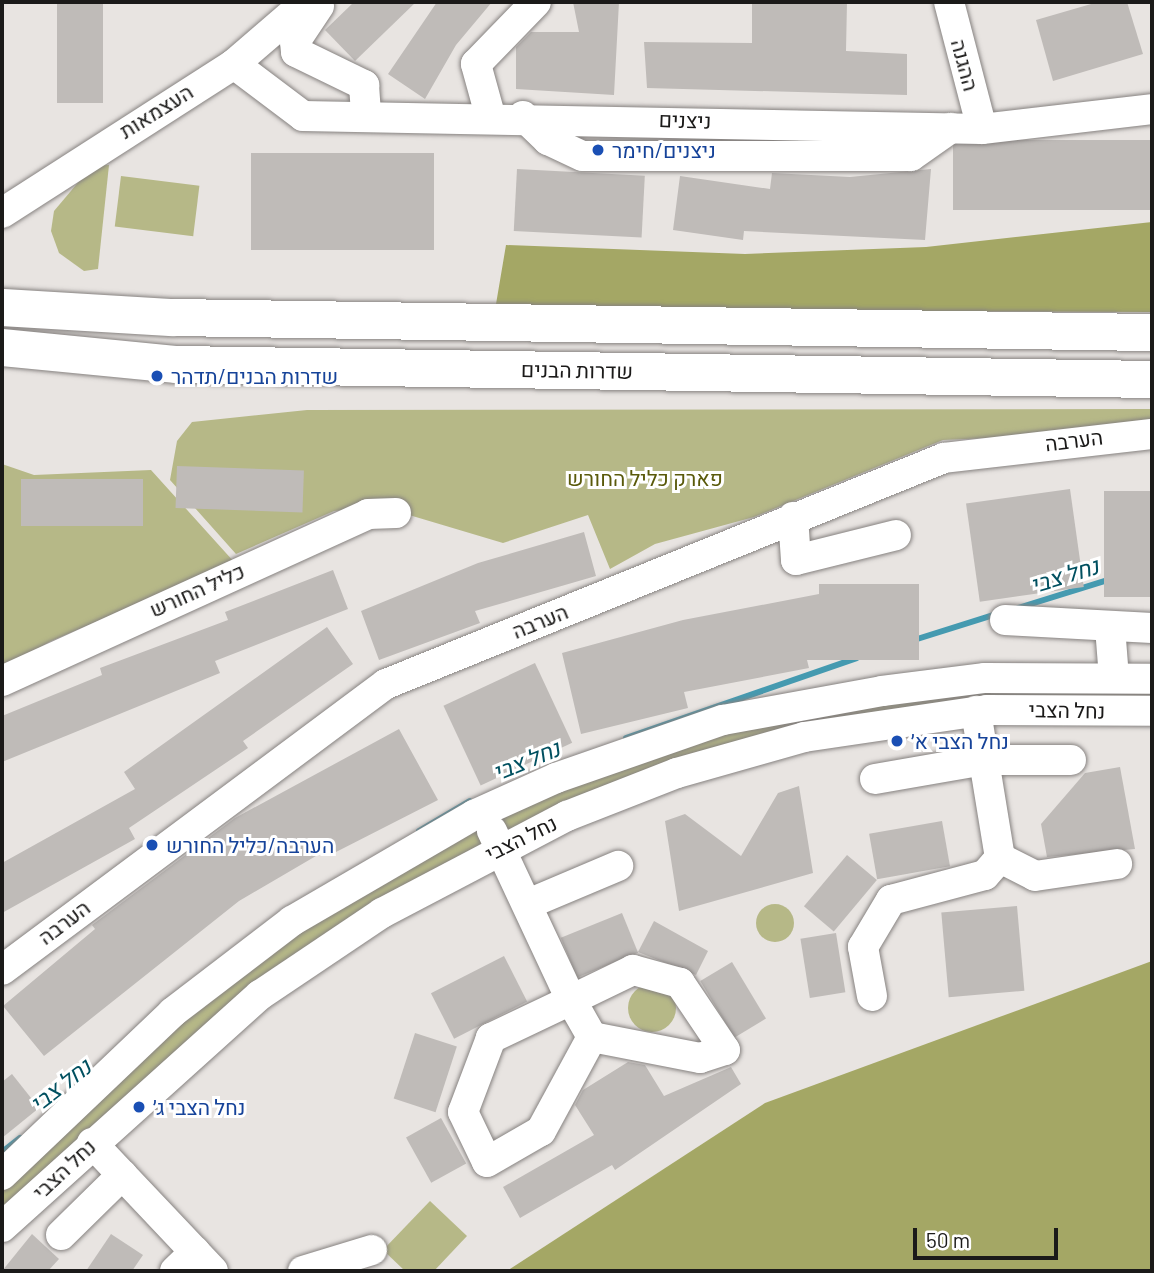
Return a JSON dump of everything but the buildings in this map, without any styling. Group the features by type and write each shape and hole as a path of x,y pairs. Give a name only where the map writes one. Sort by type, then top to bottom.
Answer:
{"main road":[{"path":"2,307 186,318 1152,332"},
{"name":"שדרות הבנים","path":"2,347 176,364 1152,379"}],"street":[{"name":"העצמאות","path":"2,213 234,64 306,2"},
{"path":"323,2 295,41 296,52 363,85 366,115"},
{"path":"490,115 476,64 536,2"},
{"name":"ההגנה","path":"949,2 982,129"},
{"name":"ניצנים","path":"234,64 303,116 490,115 982,129 1152,109"},
{"name":"הערבה","path":"2,970 386,684 944,458 1152,434"},
{"name":"כליל החורש","path":"2,681 368,514 396,513"},
{"path":"793,517 796,560 896,535"},
{"path":"1005,620 1152,628"},
{"path":"1110,627 1114,678"},
{"name":"נחל הצבי","path":"2,1175 126,1054 233,964 358,880 483,812 556,778 723,720 985,678 1152,679"},
{"path":"976,711 1000,858"},
{"name":"נחל הצבי","path":"2,1227 92,1143 260,995 382,912 500,848 621,794 730,756 804,737 976,711 1152,711"},
{"path":"875,779 984,760 1071,760"},
{"path":"483,812 571,1000 592,1037 699,1058 725,1050 680,983 633,970 571,1000 491,1038 463,1112 486,1162 541,1131 592,1037"},
{"path":"1000,858 1035,876 1117,864"},
{"path":"872,996 863,947 891,900 985,875 1000,858"},
{"path":"528,904 618,866"},
{"path":"92,1143 122,1175 194,1265"},
{"path":"61,1235 122,1175"},
{"path":"303,1271 372,1250"}],"green space":[{"path":"109,165 98,269 84,271 59,253 51,231 54,211 92,166"},
{"path":"121,176 199,186 193,236 115,227"},
{"path":"1152,222 1152,312 495,310 506,245 745,254 926,247"},
{"name":"פארק כליל החורש","path":"1152,409 1152,431 943,440 754,517 655,544 610,569 588,515 503,543 379,506 334,511 236,554 170,480 177,441 192,422 307,410"},
{"path":"2,464 34,475 151,470 235,563 51,641 2,669"},
{"path":"1152,682 1152,707 881,719 509,838 499,806 557,781 850,698"},
{"path":"476,818 490,847 388,903 2,1221 2,1179 176,1013"},
{"path":"775,904 789,909 794,923 789,937 775,942 761,937 756,923 761,909"},
{"path":"1152,961 1152,1271 507,1271 765,1103"},
{"path":"652,984 669,991 676,1008 669,1025 652,1032 635,1025 628,1008 635,991"},
{"path":"430,1201 467,1236 434,1271 405,1271 383,1250"}],"waterway":[{"name":"נחל צבי","path":"1018,608 1111,579"},
{"name":"נחל צבי","path":"914,640 997,614"},
{"name":"נחל צבי","path":"626,738 857,658"},
{"name":"נחל צבי","path":"419,831 470,801"},
{"name":"נחל צבי","path":"2,1152 20,1138"}],"place":[{"name":"ניצנים/חימר","path":"598,150"},
{"name":"שדרות הבנים/תדהר","path":"157,376"},
{"name":"נחל הצבי א׳","path":"897,741"},
{"name":"הערבה/כליל החורש","path":"152,845"},
{"name":"נחל הצבי ג׳","path":"139,1107"}]}
